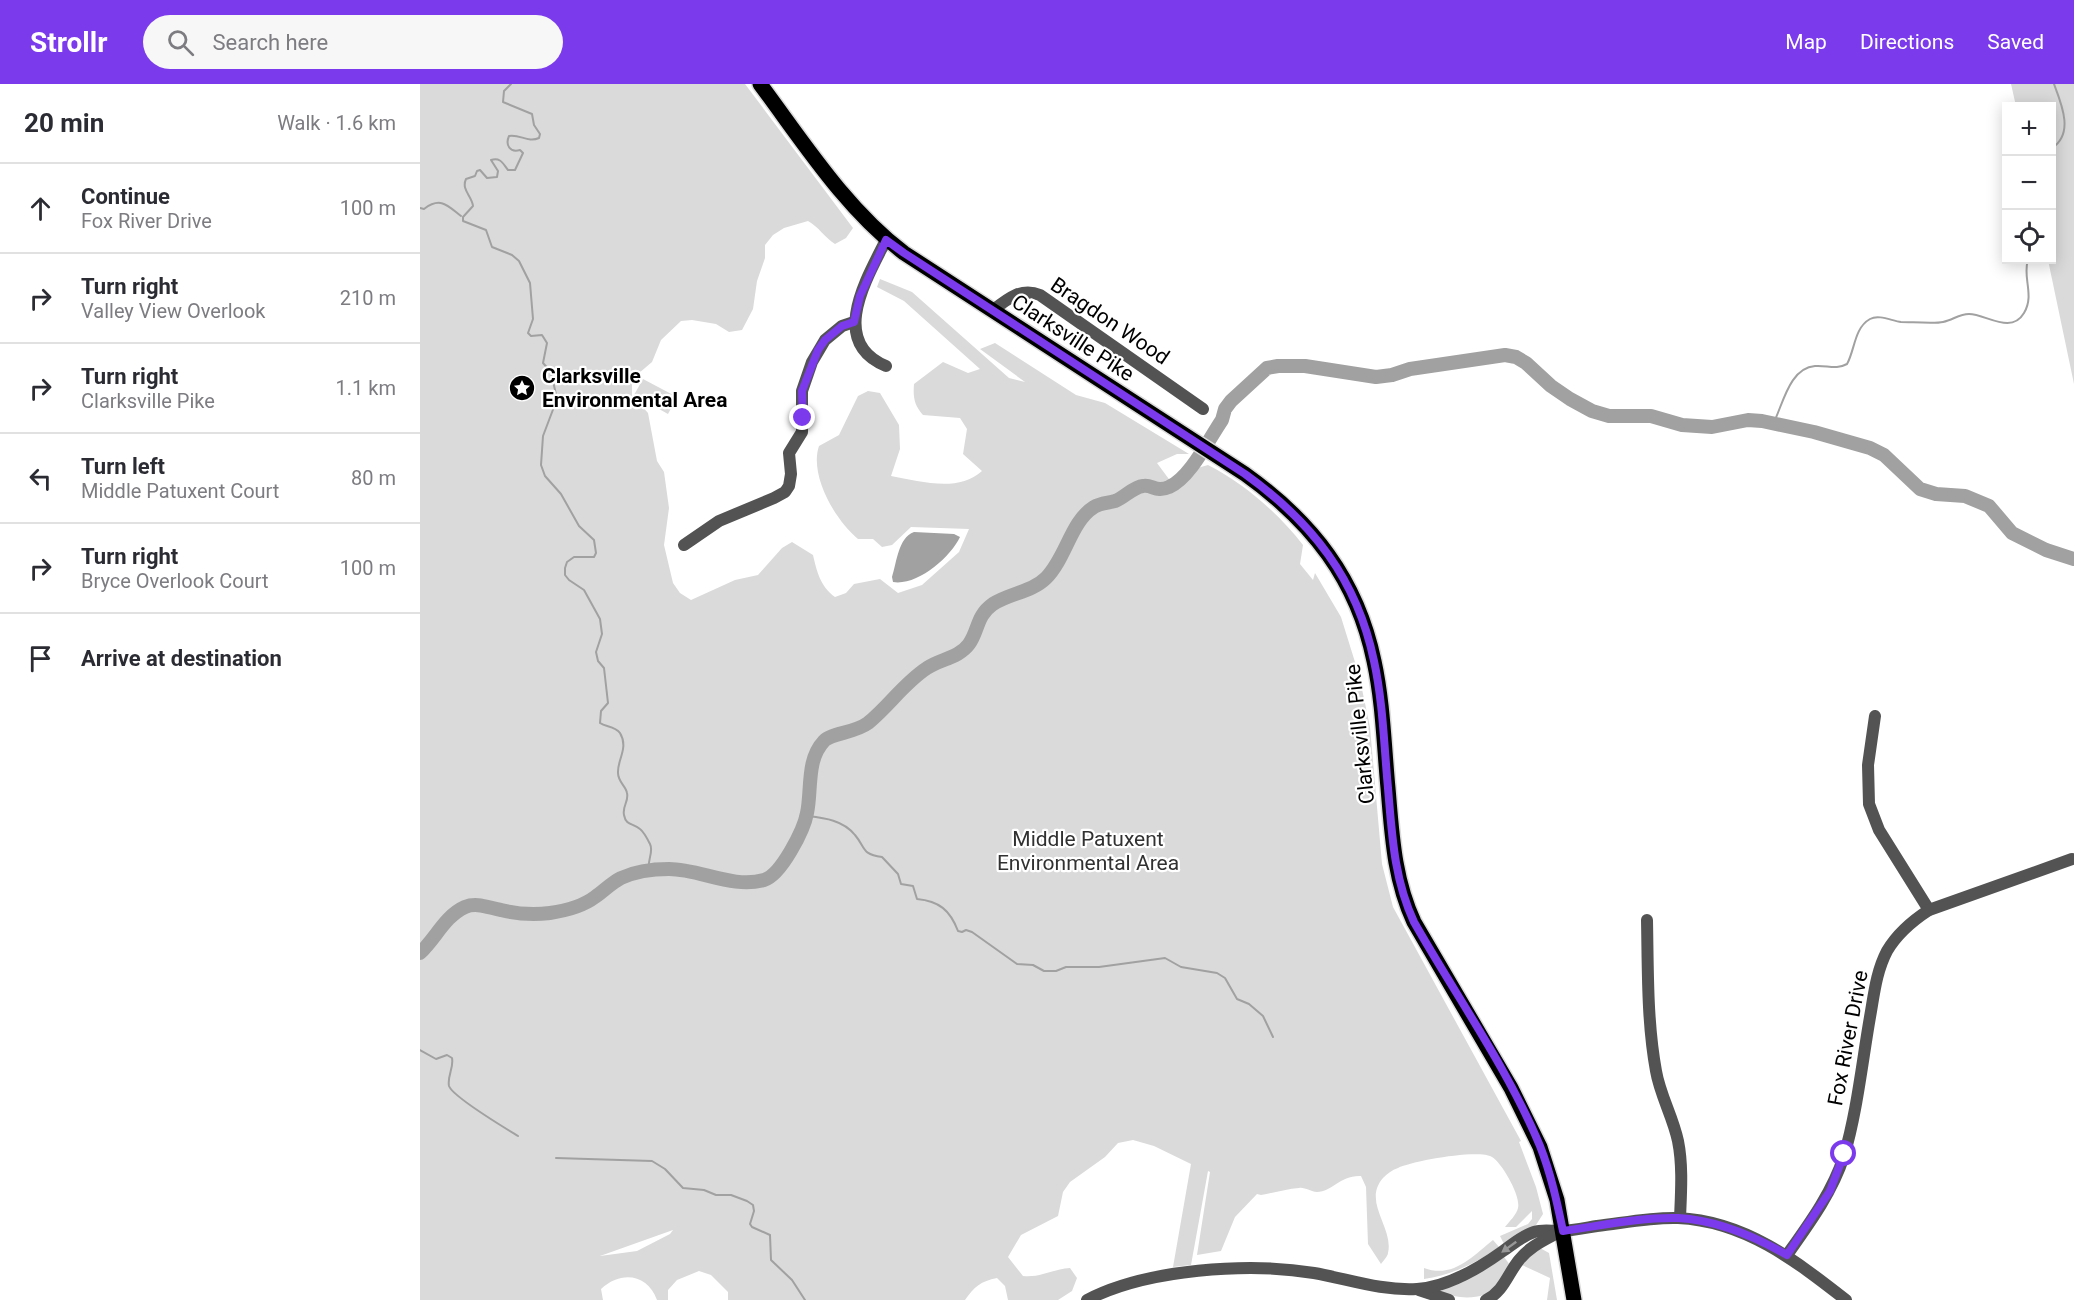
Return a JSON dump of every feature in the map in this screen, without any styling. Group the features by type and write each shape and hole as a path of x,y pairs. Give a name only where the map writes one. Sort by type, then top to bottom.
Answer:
{"main road":[{"name":"Clarksville Pike","path":"759,84 832,181 886,240 1270,492 1303,522 1337,568 1358,609 1370,644 1377,678 1395,868 1405,904 1511,1088 1533,1131 1552,1182 1563,1231 1574,1300"}],"street":[{"path":"886,240 860,296 854,322 865,353 875,362 886,366"},
{"name":"Bragdon Wood","path":"992,311 1012,296 1020,293 1035,293 1203,409"},
{"path":"684,545 719,521 785,492 792,474 789,453 802,432 802,391 812,362 825,340 842,326 854,322"},
{"path":"1875,716 1868,765 1869,804 1879,830 1929,910"},
{"name":"Fox River Drive","path":"1787,1255 1830,1191 1842,1162 1877,978 1882,962 1896,937 1929,910 2072,859"},
{"path":"1647,920 1648,981 1654,1057 1659,1085 1674,1127 1680,1153 1680,1218"},
{"path":"1087,1300 1107,1291 1145,1280 1236,1269 1294,1270 1382,1288 1418,1289 1466,1275 1514,1242 1534,1232 1680,1218 1729,1227 1759,1240 1787,1255 1846,1300"},
{"path":"1486,1300 1499,1292 1516,1263 1531,1248 1563,1231"},
{"path":"1418,1289 1449,1300"}],"green space":[{"name":"Middle Patuxent Environmental Area","path":"420,84 745,84 853,228 846,238 835,244 808,221 784,228 773,235 765,245 765,258 757,281 753,309 742,330 729,332 716,324 692,320 681,321 661,340 652,362 632,379 632,395 648,413 657,461 664,472 669,508 664,545 673,583 680,593 691,600 735,580 758,575 782,548 792,542 813,555 823,583 835,597 846,593 854,584 880,579 898,593 922,585 959,552 969,529 911,527 892,545 882,547 873,539 858,539 833,509 821,483 817,458 819,446 839,435 858,396 868,391 880,393 899,425 900,449 891,476 950,484 972,478 982,471 963,454 967,429 960,418 923,415 916,404 914,393 914,384 943,362 968,373 980,369 904,301 877,287 880,279 912,292 1009,378 1025,382 980,349 995,343 1076,395 1105,403 1189,454 1177,454 1157,463 1174,486 1194,469 1208,465 1248,490 1283,522 1303,545 1300,564 1313,580 1315,573 1341,617 1359,675 1370,727 1382,864 1393,907 1521,1141 1519,1142 1536,1187 1543,1214 1536,1225 1504,1244 1500,1236 1528,1224 1532,1219 1532,1211 1516,1227 1505,1227 1516,1213 1518,1203 1514,1188 1505,1173 1492,1157 1474,1154 1460,1155 1406,1165 1383,1178 1377,1187 1376,1196 1389,1244 1388,1254 1381,1264 1368,1244 1366,1187 1361,1176 1347,1178 1322,1191 1315,1192 1301,1188 1257,1194 1235,1217 1221,1251 1197,1255 1210,1172 1208,1171 1191,1265 1173,1267 1191,1164 1154,1146 1133,1140 1118,1143 1105,1157 1070,1182 1063,1192 1058,1216 1021,1235 1008,1257 1023,1276 1035,1276 1070,1268 1077,1278 1072,1291 1058,1300 1008,1300 1005,1286 997,1278 978,1285 965,1300 728,1300 728,1292 711,1275 699,1271 677,1280 668,1290 668,1300 657,1300 653,1291 641,1280 625,1277 601,1289 603,1300 420,1300","holes":["673,1230 670,1234 637,1251 600,1256"]},
{"path":"2011,84 2074,84 2074,384 2049,264 2056,264 2056,102 2015,102"},
{"path":"643,379 677,397 668,414 634,395"},
{"path":"1493,1240 1499,1247 1482,1258 1463,1268 1424,1279 1424,1268 1444,1271 1453,1268 1470,1259"},
{"path":"1540,1248 1549,1253 1557,1300 1547,1300 1550,1278 1522,1265"},
{"path":"1504,1257 1510,1265 1500,1284 1493,1291 1471,1297 1448,1295 1441,1292 1444,1286"}],"shaded area":[{"path":"914,532 954,534 960,537 949,553 932,569 912,580 893,582 892,577 901,545"}],"waterway":[{"path":"511,84 504,91 503,102 532,114 534,125 540,134 539,138 531,140 509,136 509,147 523,153 515,170 508,170 501,162 494,159 491,160 498,171 497,177 487,178 480,170 475,176 466,179 466,190 473,206 463,217 463,221 486,230 492,247 512,255 519,261 530,283 533,319 528,333 531,336 542,335 547,343 543,363 551,372 557,399 543,436 541,465 545,476 561,494 579,526 594,540 596,553 594,557 574,557 567,562 565,575 584,590 600,619 602,634 596,652 598,661 604,668 608,703 601,711 600,723 616,729 622,738 623,749 618,773 627,793 624,815 628,823 641,830 650,844 649,871"},
{"path":"2054,84 2064,119 2063,135 2056,145"},
{"path":"420,208 424,209 440,203 461,216"},
{"path":"1773,424 1788,389 1799,373 1815,366 1835,367 1847,364 1861,328 1870,319 1877,317 1901,322 1934,323 1969,314 2005,323 2019,319 2024,313 2028,300 2027,264"},
{"path":"420,953 452,916 465,907 474,905 526,914 555,912 585,903 621,878 651,870 681,870 740,882 764,880 771,876 791,851 805,821 814,757 824,741 868,723 919,674 965,649 987,609 1000,600 1034,586 1046,578 1059,560 1080,521 1094,507 1118,500 1139,487 1165,489 1177,482 1192,467 1222,420 1225,409 1231,401 1267,368 1305,366 1376,377 1410,369 1505,355 1516,357 1570,399 1592,411 1609,416 1651,416 1682,425 1712,427 1748,420 1762,421 1814,432 1870,448 1884,455 1920,489 1936,494 1965,496 1989,506 2012,533 2046,550 2074,559"},
{"path":"807,816 826,819 845,826 855,835 867,852 882,857 898,874 901,884 913,886 917,899 938,904 951,917 958,931 972,932 1017,964 1033,965 1044,971 1056,971 1066,967 1099,967 1165,958 1181,967 1217,973 1225,978 1237,999 1249,1004 1263,1016 1273,1037"},
{"path":"420,1050 436,1059 447,1055 452,1058 449,1086 453,1091 480,1112 518,1136"},
{"path":"556,1158 652,1161 665,1169 683,1188 704,1190 716,1195 731,1195 747,1201 753,1205 754,1211 750,1224 752,1227 770,1235 771,1260 792,1280 805,1300"}],"place":[{"name":"Clarksville Environmental Area","path":"522,388"}],"route":[{"path":"803,418 802,391 812,362 825,340 842,326 854,322 860,296 886,240 1245,474 1287,506 1303,522 1337,568 1358,609 1370,644 1380,699 1395,868 1405,904 1511,1088 1533,1131 1552,1182 1563,1231 1651,1219 1680,1218 1729,1227 1787,1255 1830,1191 1844,1154"}]}
